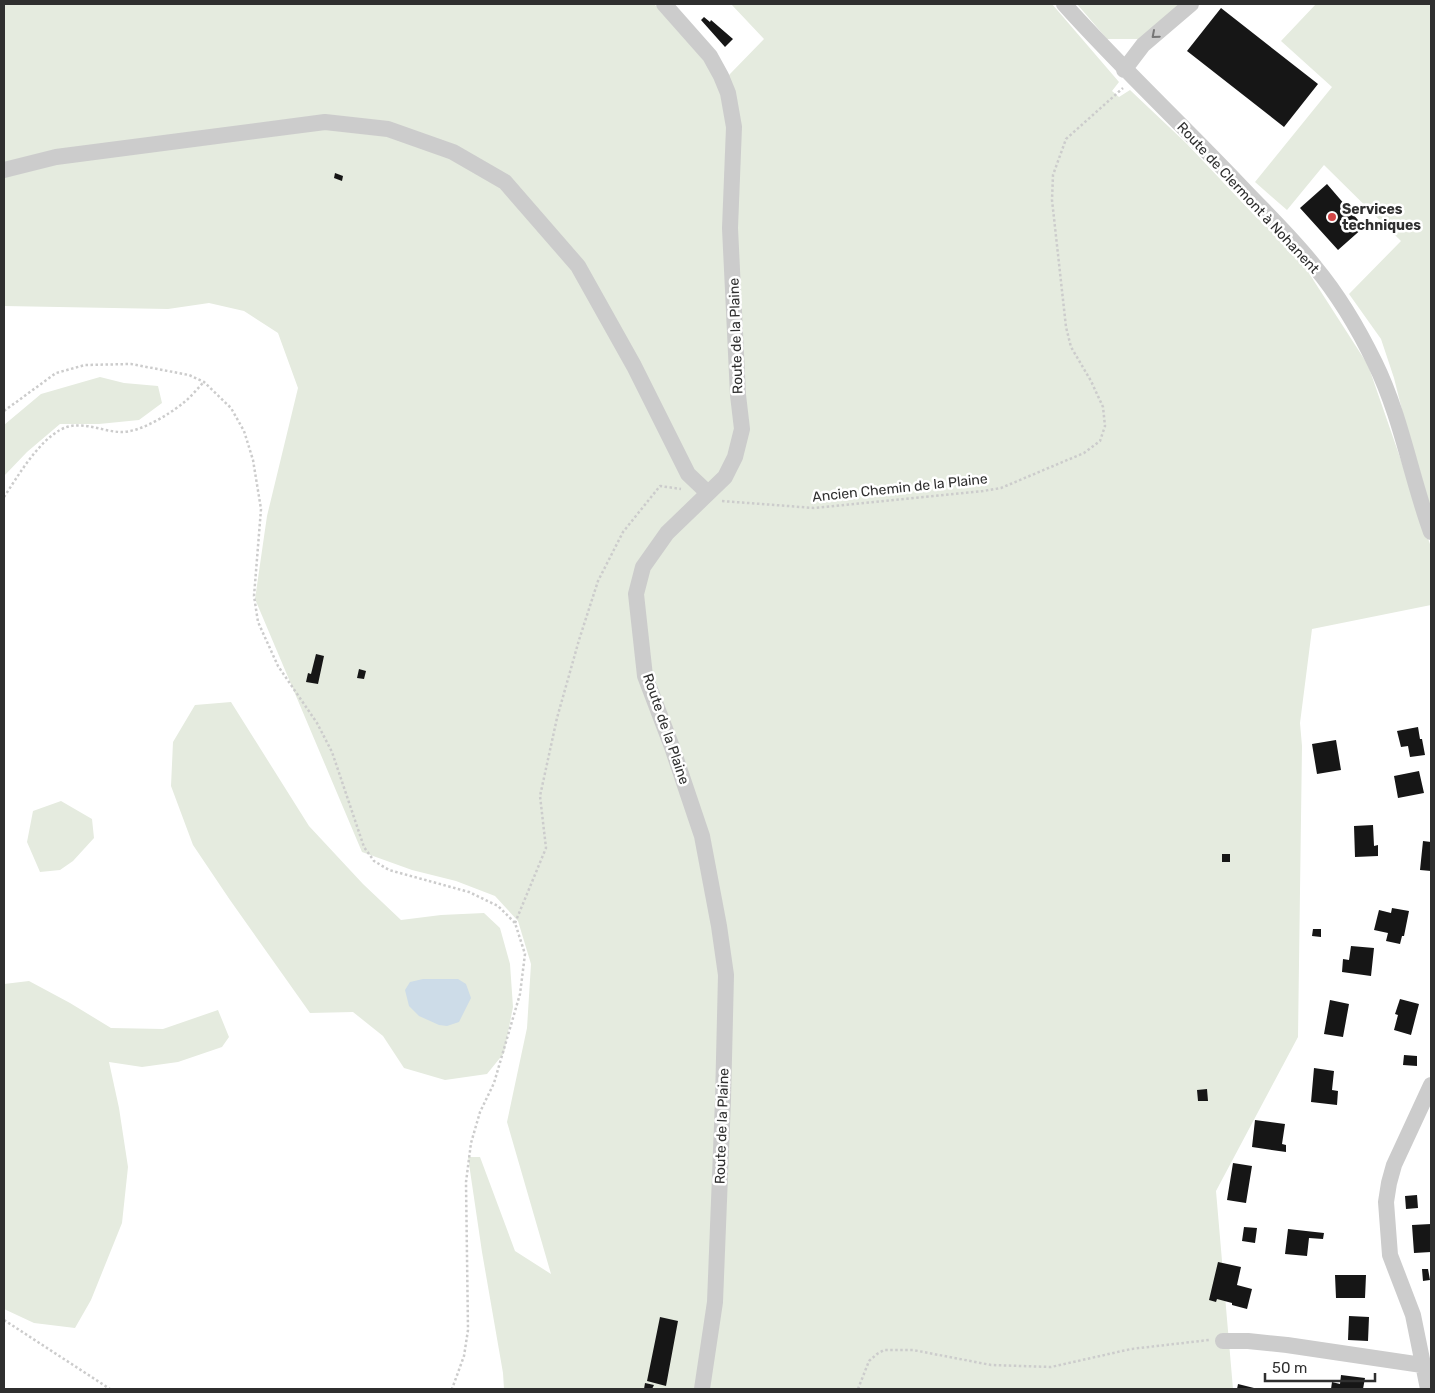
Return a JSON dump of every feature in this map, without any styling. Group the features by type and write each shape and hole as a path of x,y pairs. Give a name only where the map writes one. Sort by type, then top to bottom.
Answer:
{"street":[{"name":"Route de la Plaine","path":"664,4 704,50 721,76 728,93 734,128 730,228 738,395 742,429 735,457 725,477 666,533 643,567 636,594 645,676 672,747 702,836 726,975 715,1302 702,1389"},
{"name":"Route de Clermont à Nohanent","path":"1064,4 1129,74 1296,244 1316,267 1339,300 1376,364 1391,404 1431,532"},
{"path":"1129,74 1143,45 1191,4"},
{"path":"4,170 56,158 325,122 388,129 453,152 505,182 578,266 634,366 688,474 708,493"},
{"path":"1428,1389 1413,1315 1390,1255 1386,1202 1394,1165 1431,1085"},
{"path":"1223,1340 1248,1340 1287,1345 1422,1366"}],"path":[{"name":"Ancien Chemin de la Plaine","path":"515,924 546,848 540,796 557,718 598,581 624,532 660,486 708,493 724,502 814,508 983,491 1001,488 1084,453 1100,441 1104,426 1103,407 1091,381 1071,348 1066,327 1052,200 1053,175 1066,139 1129,74"},
{"path":"4,411 56,373 85,365 131,364 189,375 204,382 230,408 244,431 253,460 260,509 254,596 258,622 278,666 317,723 332,752 364,847 374,860 389,870 469,892 498,906 515,924 525,954 521,986 494,1082 480,1112 471,1143 466,1182 468,1330 464,1356 452,1389"},
{"path":"4,497 43,444 61,429 81,424 123,432 137,429 154,422 184,403 204,382"},
{"path":"4,1320 110,1389"},
{"path":"858,1389 869,1361 884,1350 913,1350 991,1365 1050,1367 1131,1349 1205,1340 1223,1340"}],"shaded area":[{"path":"4,4 654,4 729,75 764,39 731,4 1052,4 1119,82 1112,91 1119,97 1130,90 1187,144 1256,217 1296,253 1368,365 1431,547 1431,605 1312,629 1300,723 1302,746 1298,1037 1216,1191 1233,1389 504,1389 468,1157 480,1157 515,1251 551,1274 507,1122 527,1028 531,964 518,921 495,896 456,881 412,870 362,852 255,599 267,516 298,388 278,333 244,311 209,303 168,309 4,306"},
{"path":"1077,4 1180,4 1142,39 1107,39"},
{"path":"1316,4 1431,4 1431,509 1381,339 1349,294 1401,241 1324,165 1287,210 1255,182 1332,87 1281,41"},
{"path":"100,377 124,383 158,386 162,403 139,420 99,424 60,424 27,452 4,476 4,425 41,394"},
{"path":"231,702 309,826 363,884 401,920 441,915 484,913 500,928 510,964 513,1007 504,1053 487,1074 445,1080 404,1068 383,1036 353,1012 310,1013 230,900 193,845 171,786 173,742 195,705"},
{"path":"61,801 92,819 94,838 73,861 60,870 40,872 27,842 33,811"},
{"path":"29,981 111,1028 163,1029 218,1010 229,1037 222,1047 178,1062 142,1067 109,1062 119,1108 128,1167 122,1223 91,1300 75,1328 34,1323 4,1309 4,984"}],"water":[{"path":"423,979 458,979 466,984 471,998 459,1022 447,1026 439,1025 419,1016 409,1006 405,990 410,982"}],"building":[{"path":"1221,8 1318,84 1284,127 1187,51"},
{"path":"704,17 710,22 711,20 733,39 725,47 701,20"},
{"path":"335,173 343,176 342,181 334,178"},
{"name":"Services techniques","path":"1327,184 1364,227 1338,250 1300,208"},
{"path":"316,654 324,656 318,684 306,682 308,673 311,674"},
{"path":"359,669 366,671 364,679 357,678"},
{"path":"1418,727 1425,755 1410,757 1408,746 1401,747 1397,731"},
{"path":"1336,740 1341,770 1317,774 1312,744"},
{"path":"1419,771 1424,793 1398,798 1394,776"},
{"path":"1373,825 1374,846 1378,845 1378,856 1355,857 1354,826"},
{"path":"1423,841 1431,842 1431,871 1420,870"},
{"path":"1222,854 1230,854 1230,862 1222,862"},
{"path":"1392,908 1409,911 1404,936 1402,936 1400,944 1386,941 1388,933 1374,930 1379,910 1391,913"},
{"path":"1313,929 1321,929 1321,937 1312,936"},
{"path":"1351,946 1374,948 1371,976 1342,972 1343,959 1349,960"},
{"path":"1400,999 1419,1004 1411,1035 1394,1030 1398,1015 1395,1014"},
{"path":"1330,1000 1349,1004 1343,1037 1324,1034"},
{"path":"1404,1055 1417,1056 1417,1066 1403,1065"},
{"path":"1314,1068 1334,1071 1332,1090 1338,1091 1337,1105 1311,1102"},
{"path":"1207,1089 1208,1101 1198,1101 1197,1090"},
{"path":"1255,1120 1285,1124 1282,1144 1286,1145 1286,1152 1252,1147"},
{"path":"1233,1163 1252,1166 1246,1203 1227,1200"},
{"path":"1417,1195 1418,1208 1406,1209 1405,1196"},
{"path":"1431,1224 1431,1252 1414,1253 1412,1225"},
{"path":"1244,1227 1257,1228 1255,1243 1242,1241"},
{"path":"1288,1229 1324,1233 1323,1239 1309,1238 1307,1256 1285,1254"},
{"path":"1218,1262 1241,1267 1237,1285 1252,1289 1247,1309 1217,1299 1216,1302 1209,1300"},
{"path":"1422,1269 1428,1269 1430,1280 1423,1281"},
{"path":"1335,1275 1366,1275 1365,1298 1336,1298"},
{"path":"1349,1316 1369,1317 1368,1341 1348,1340"},
{"path":"660,1317 678,1321 666,1386 647,1381"},
{"path":"1341,1375 1365,1378 1363,1389 1331,1389 1332,1382 1340,1384"},
{"path":"645,1383 654,1385 652,1389 644,1389"},
{"path":"1238,1384 1258,1389 1237,1389"}],"place":[{"name":"Services techniques","path":"1332,217"}]}
